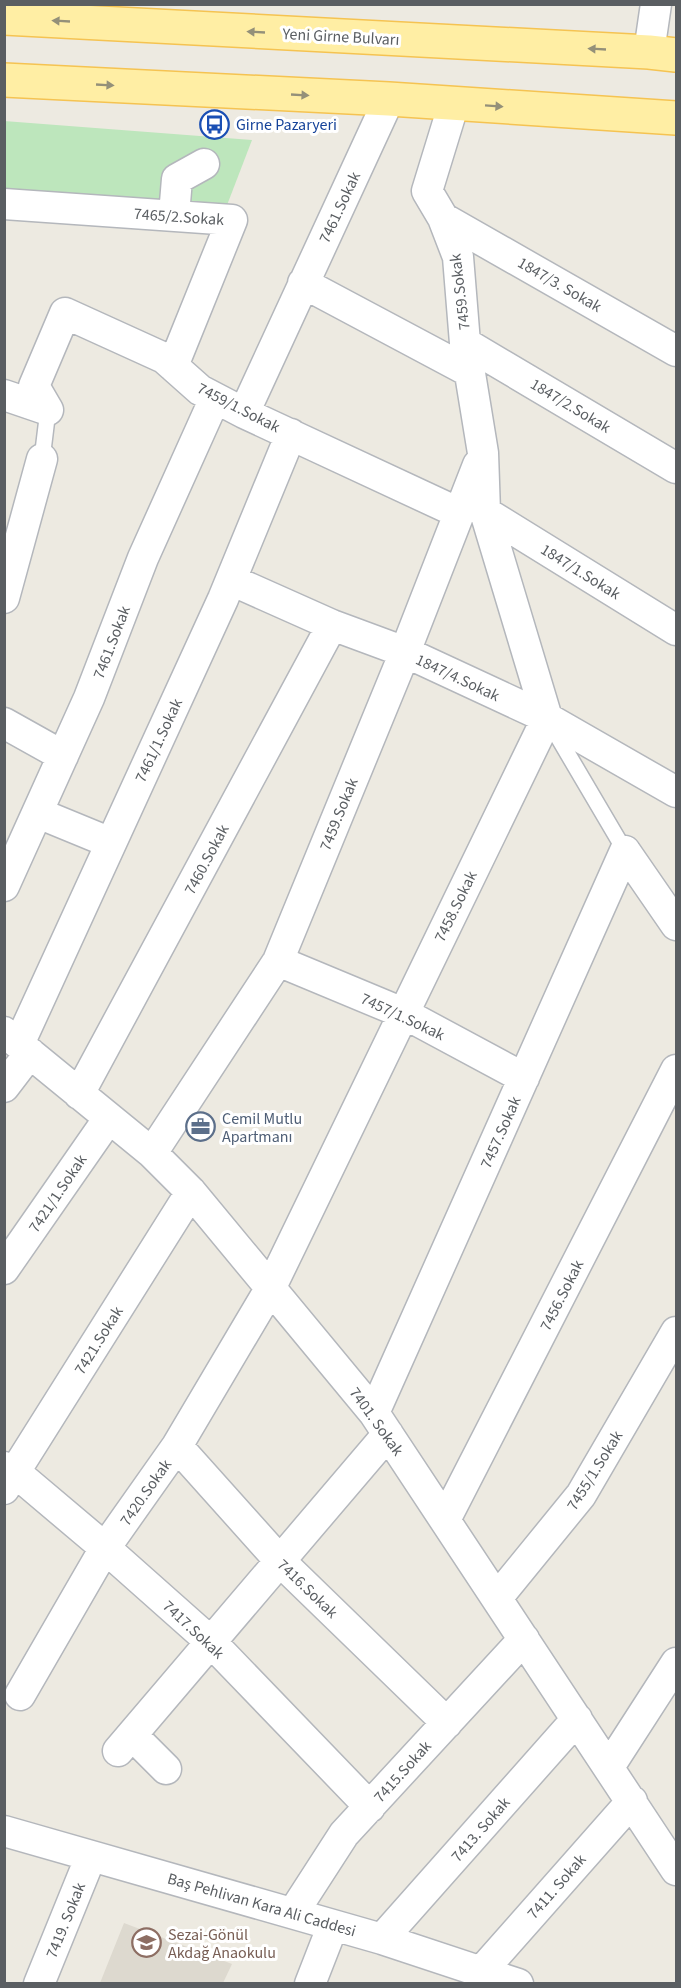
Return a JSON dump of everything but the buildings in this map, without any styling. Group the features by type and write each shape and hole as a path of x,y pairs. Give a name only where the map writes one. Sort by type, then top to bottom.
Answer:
{"main road":[{"name":"Yeni Girne Bulvarı","path":"4,18 663,53"},
{"path":"4,80 389,99 676,118"}],"street":[{"path":"656,4 663,53"},
{"name":"7461.Sokak","path":"244,413 389,99"},
{"name":"7459.Sokak","path":"152,1153 278,961 405,652 472,512 483,453 465,343 458,257 443,218 427,191 454,103"},
{"path":"174,215 177,179 204,164"},
{"name":"7465/2.Sokak","path":"4,204 232,220 173,366"},
{"name":"1847/3. Sokak","path":"443,218 676,351"},
{"path":"303,284 470,372"},
{"name":"7459/1.Sokak","path":"48,410 34,386 65,313 164,358 200,390 244,413 472,512"},
{"name":"1847/2.Sokak","path":"465,343 676,468"},
{"path":"4,395 48,410"},
{"name":"7461.Sokak","path":"8,870 38,813 89,698 143,558 215,398"},
{"name":"7461/1.Sokak","path":"4,1087 18,1043 231,580 291,434"},
{"path":"4,598 13,533 42,459"},
{"path":"472,512 547,718"},
{"name":"1847/1.Sokak","path":"472,512 675,626"},
{"name":"1847/4.Sokak","path":"231,580 332,625 405,652 547,718 676,792"},
{"name":"7460.Sokak","path":"79,1094 332,625"},
{"name":"7458.Sokak","path":"270,1289 547,718"},
{"path":"4,723 63,756"},
{"path":"38,813 111,843"},
{"path":"625,851 676,925"},
{"name":"7457.Sokak","path":"166,1769 125,1743 280,1561 381,1423 524,1078 625,851"},
{"name":"7457/1.Sokak","path":"278,961 403,1013 524,1078"},
{"name":"7401. Sokak","path":"18,1043 152,1153 191,1192 381,1423 676,1870"},
{"name":"7456.Sokak","path":"446,1520 676,1070"},
{"name":"7421/1.Sokak","path":"4,1269 108,1118"},
{"name":"7421.Sokak","path":"8,1476 191,1192"},
{"name":"7420.Sokak","path":"20,1695 105,1548 177,1446 270,1289"},
{"name":"7455/1.Sokak","path":"497,1598 581,1495 676,1332"},
{"name":"7416.Sokak","path":"177,1446 280,1561 447,1723"},
{"name":"7417.Sokak","path":"8,1476 105,1548 212,1643 370,1807"},
{"name":"7415.Sokak","path":"293,1913 345,1834 524,1639"},
{"path":"609,1767 676,1663"},
{"name":"7413. Sokak","path":"382,1939 577,1719"},
{"name":"7411. Sokak","path":"479,1978 632,1801"},
{"name":"Baş Pehlivan Kara Ali Caddesi","path":"4,1831 382,1939 479,1978 518,1983"},
{"name":"7419. Sokak","path":"39,1983 91,1856"},
{"path":"310,1983 333,1925"}],"lane":[{"path":"42,459 48,410"},
{"path":"547,718 625,851"}],"shaded area":[{"name":"Sezai-Gönül Akdağ Anaokulu","path":"124,1923 232,1964 223,1983 100,1983"}],"green space":[{"path":"4,121 252,140 219,226 5,210"}],"place":[{"name":"Girne Pazaryeri","path":"215,124"},
{"name":"Cemil Mutlu Apartmanı","path":"201,1127"},
{"name":"Sezai-Gönül Akdağ Anaokulu","path":"147,1943"}]}
